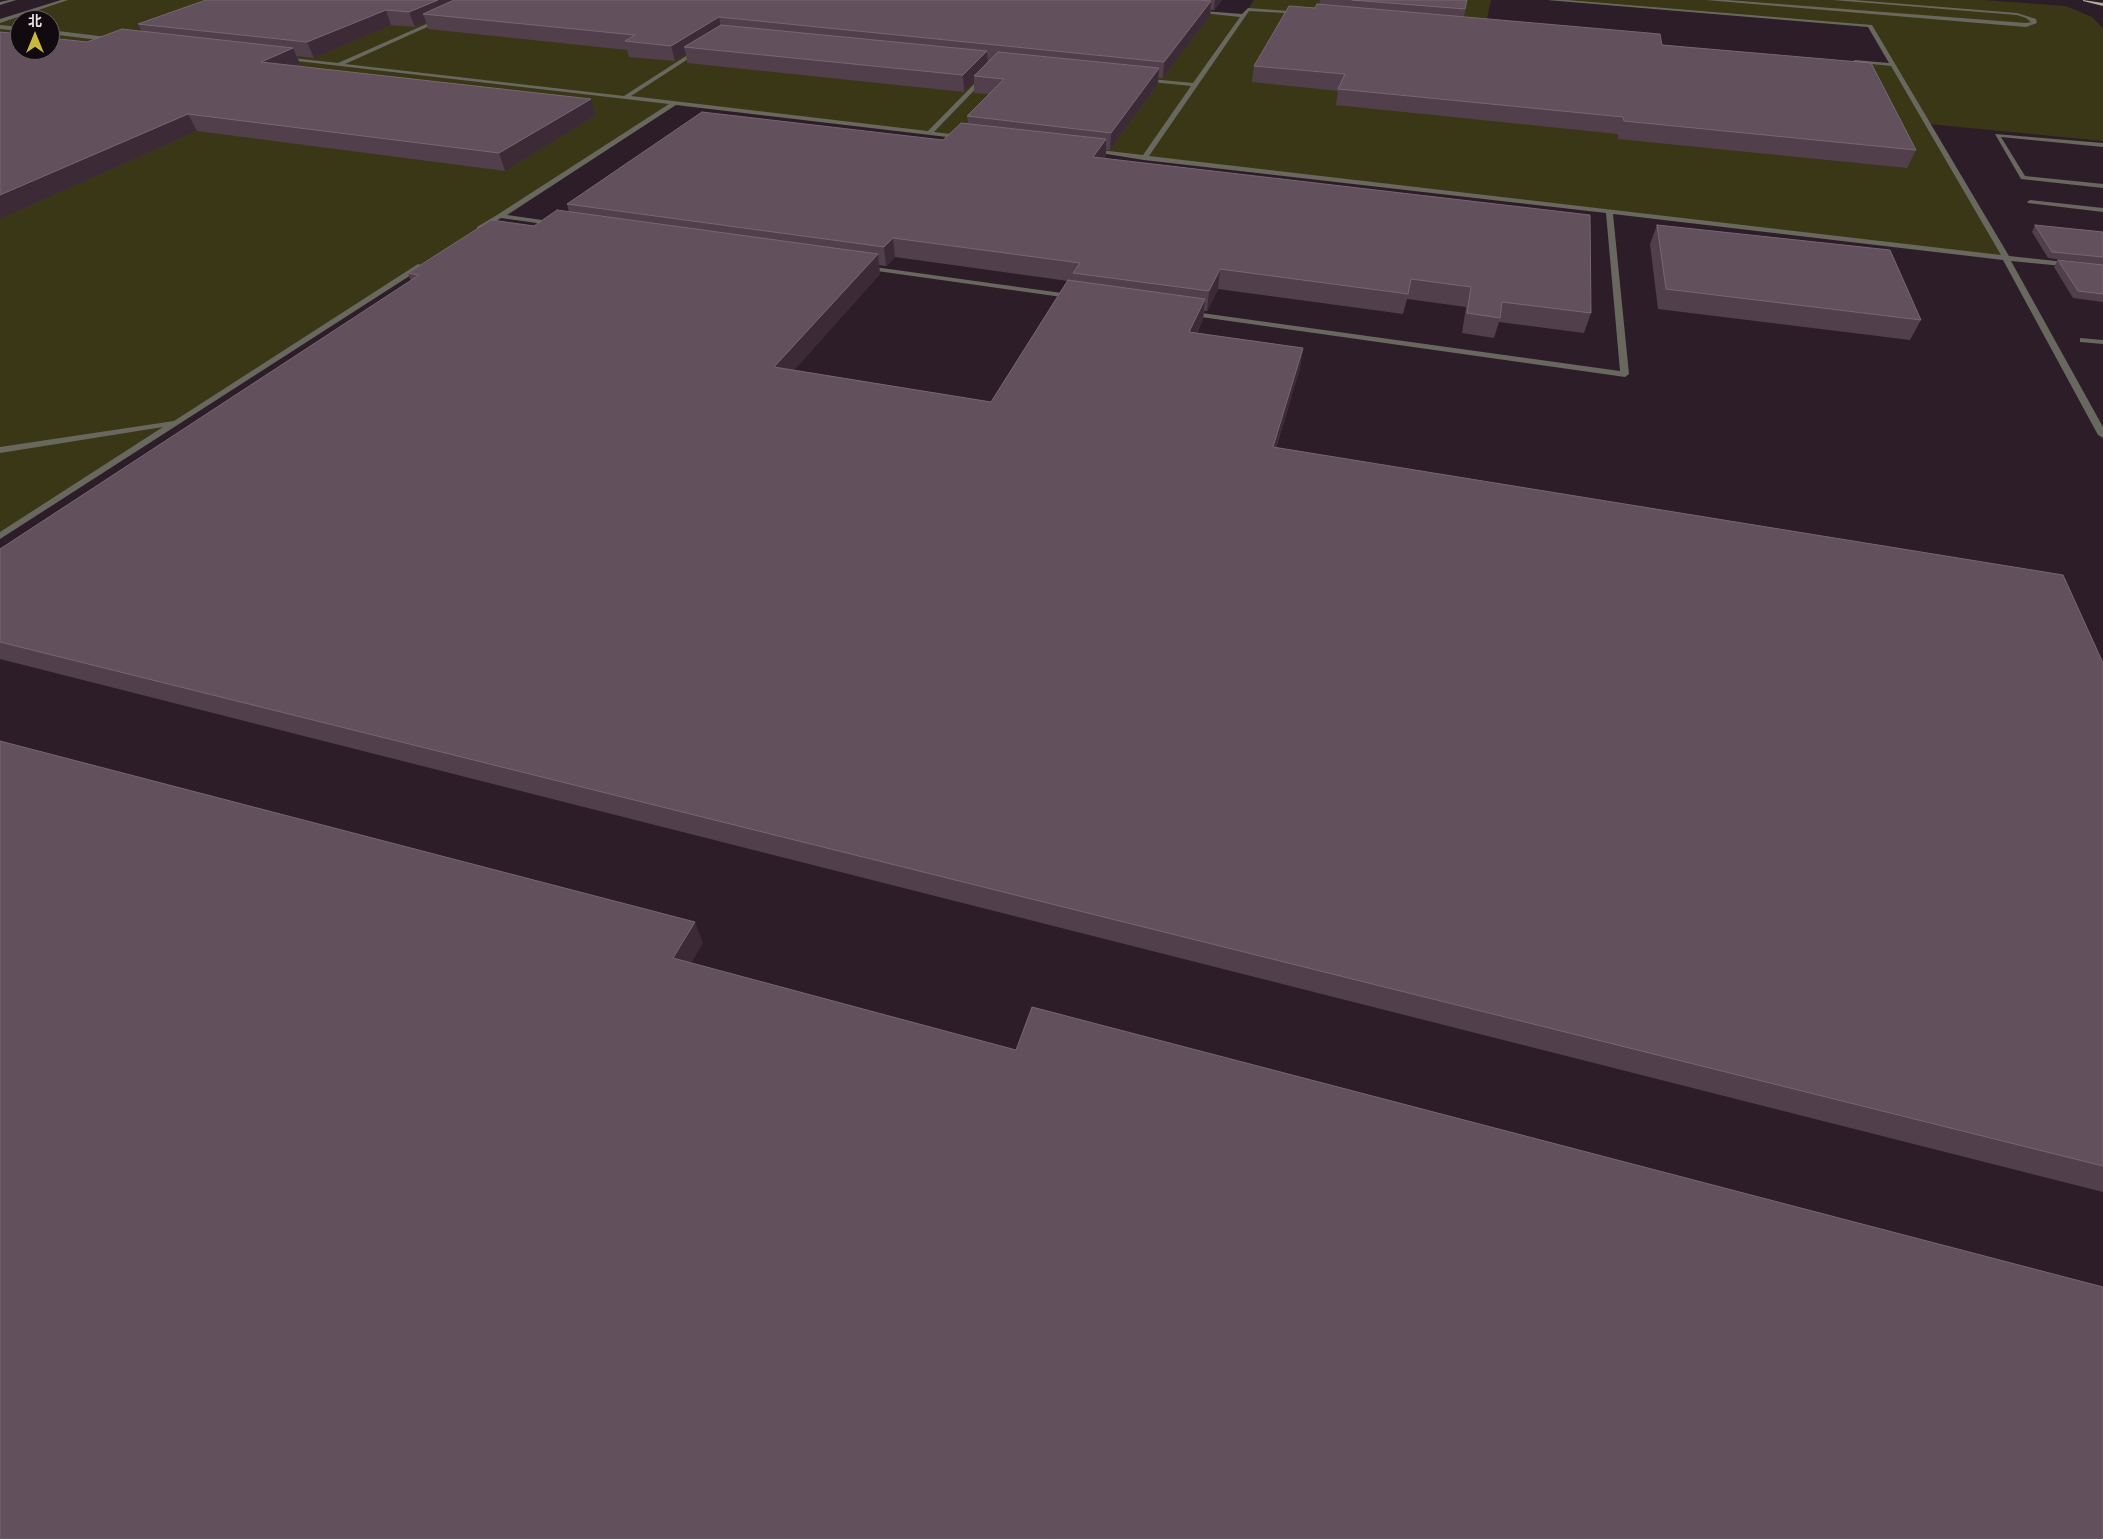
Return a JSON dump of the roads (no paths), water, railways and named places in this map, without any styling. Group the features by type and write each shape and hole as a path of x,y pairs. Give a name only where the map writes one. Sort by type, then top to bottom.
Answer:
{"main road":[{"path":"2085,0 2103,5"}],"street":[{"path":"0,4 14,0"},
{"path":"0,21 66,0"},
{"path":"1549,0 1870,26 2006,258 2103,435"},
{"path":"1708,0 2026,25 2034,23 2034,20 2017,14 1835,0"},
{"path":"1144,158 1248,9 1307,14"},
{"path":"1186,11 1243,16"},
{"path":"339,65 448,16"},
{"path":"60,33 118,40"},
{"path":"624,98 706,46"},
{"path":"272,58 968,137"},
{"path":"1845,61 1893,65"},
{"path":"929,133 990,71"},
{"path":"1136,78 1195,85"},
{"path":"475,232 675,103"},
{"path":"2103,145 1997,135 2022,178 2103,186"},
{"path":"1086,151 2103,268"},
{"path":"2030,202 2103,210"},
{"path":"1180,312 1625,374 1609,212"},
{"path":"499,216 568,226"},
{"path":"0,536 425,264"},
{"path":"855,266 1082,298"},
{"path":"2083,340 2103,342"},
{"path":"0,450 178,422"}]}
